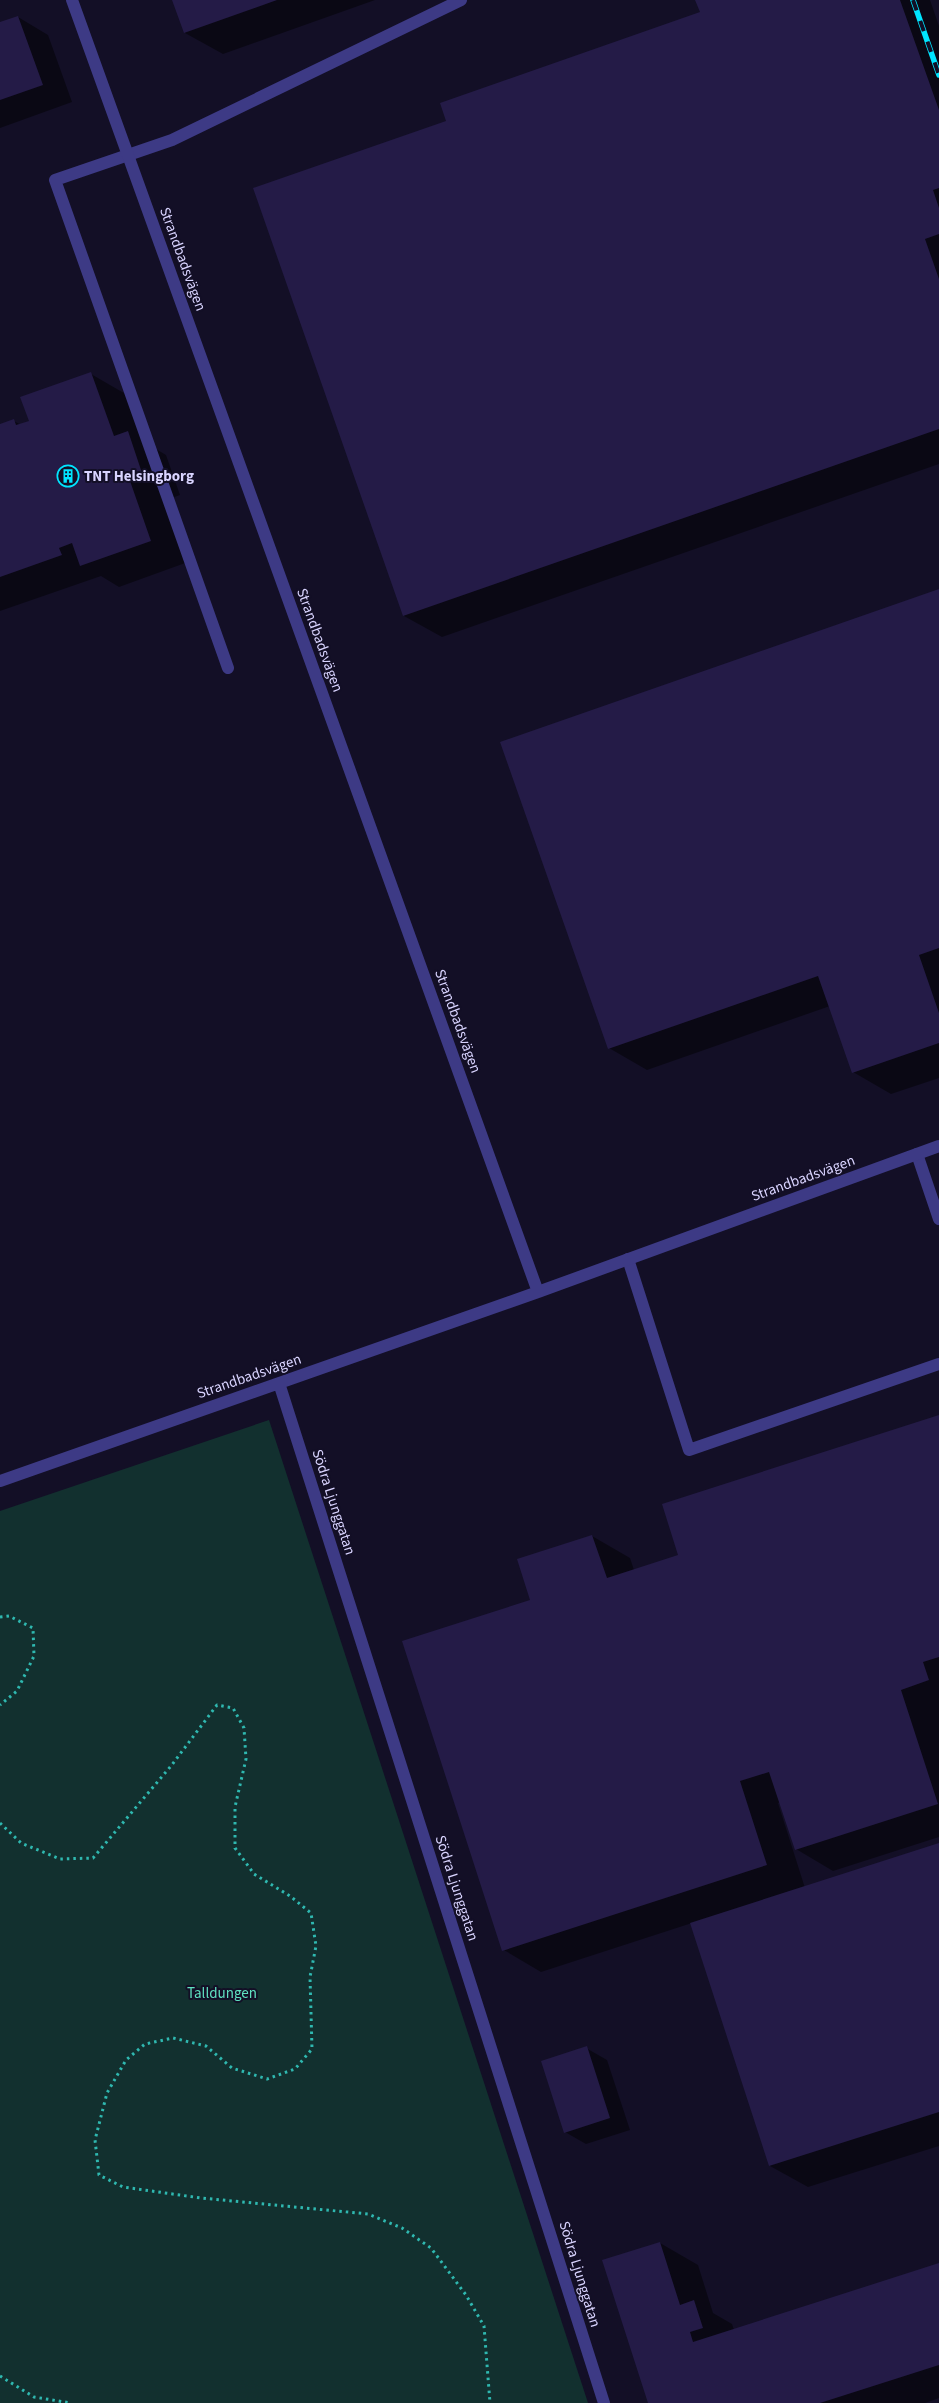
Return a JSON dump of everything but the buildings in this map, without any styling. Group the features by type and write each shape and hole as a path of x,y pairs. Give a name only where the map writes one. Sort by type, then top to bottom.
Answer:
{"street":[{"name":"Strandbadsvägen","path":"72,0 538,1292"},
{"path":"228,668 55,180 172,140 461,0"},
{"name":"Strandbadsvägen","path":"0,1481 538,1292 939,1146"},
{"path":"917,1154 939,1220"},
{"path":"628,1259 689,1450 939,1364"},
{"name":"Södra Ljunggatan","path":"279,1383 604,2403"}],"path":[{"path":"0,1617 10,1616 33,1628 34,1656 17,1691 0,1705"},
{"path":"0,1823 21,1843 60,1859 93,1858 171,1766 217,1705 233,1708 244,1728 246,1759 235,1807 235,1848 254,1874 290,1896 311,1913 316,1946 310,1978 312,2049 295,2069 267,2079 232,2068 206,2046 174,2038 146,2044 126,2060 108,2093 95,2140 99,2175 123,2187 201,2198 368,2214 402,2228 431,2248 466,2294 484,2326 490,2403"},
{"path":"0,2376 34,2397 71,2403"}],"green space":[{"name":"Talldungen","path":"269,1420 588,2403 0,2403 0,1511"}],"railway":[{"path":"913,0 939,75"}],"place":[{"name":"TNT Helsingborg","path":"68,476"}]}
